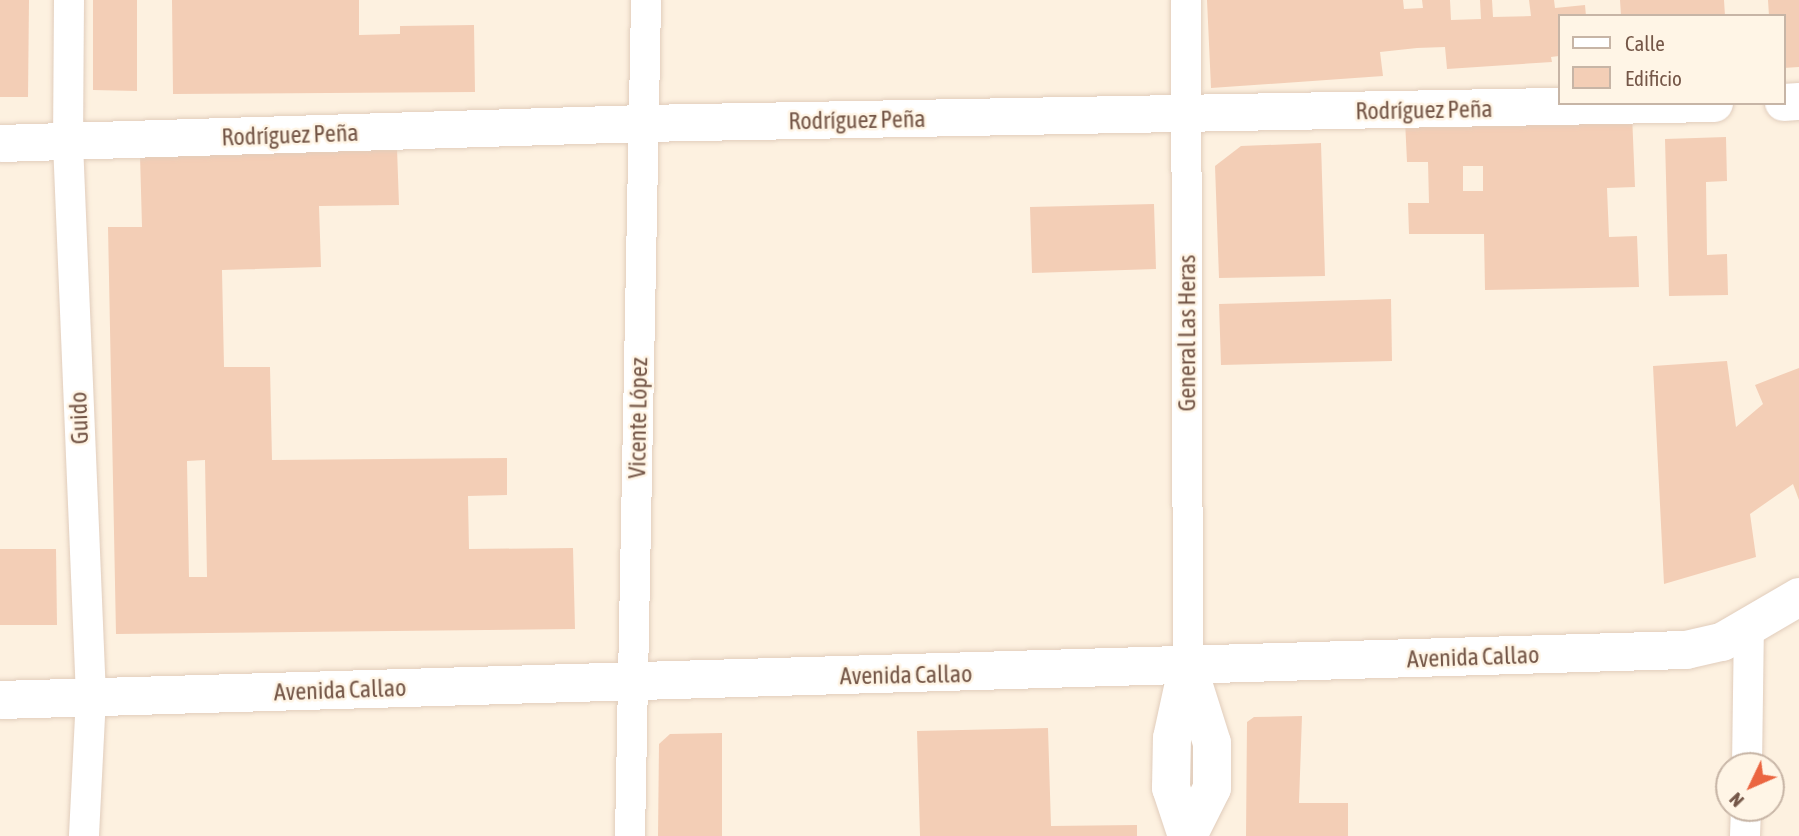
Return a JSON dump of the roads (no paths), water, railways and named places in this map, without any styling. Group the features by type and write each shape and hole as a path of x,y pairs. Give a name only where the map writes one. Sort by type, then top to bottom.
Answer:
{"main road":[{"name":"Avenida Callao","path":"0,700 1188,667 1686,650 1722,642 1799,597"},
{"path":"1188,667 1172,738 1171,788 1188,836"}],"street":[{"name":"Guido","path":"69,0 68,144 91,697 84,836"},
{"name":"Vicente López","path":"630,836 646,0"},
{"name":"General Las Heras","path":"1186,0 1188,667"},
{"name":"Rodríguez Peña","path":"0,143 68,144 642,123 1626,105"},
{"path":"1746,752 1749,628"}]}
